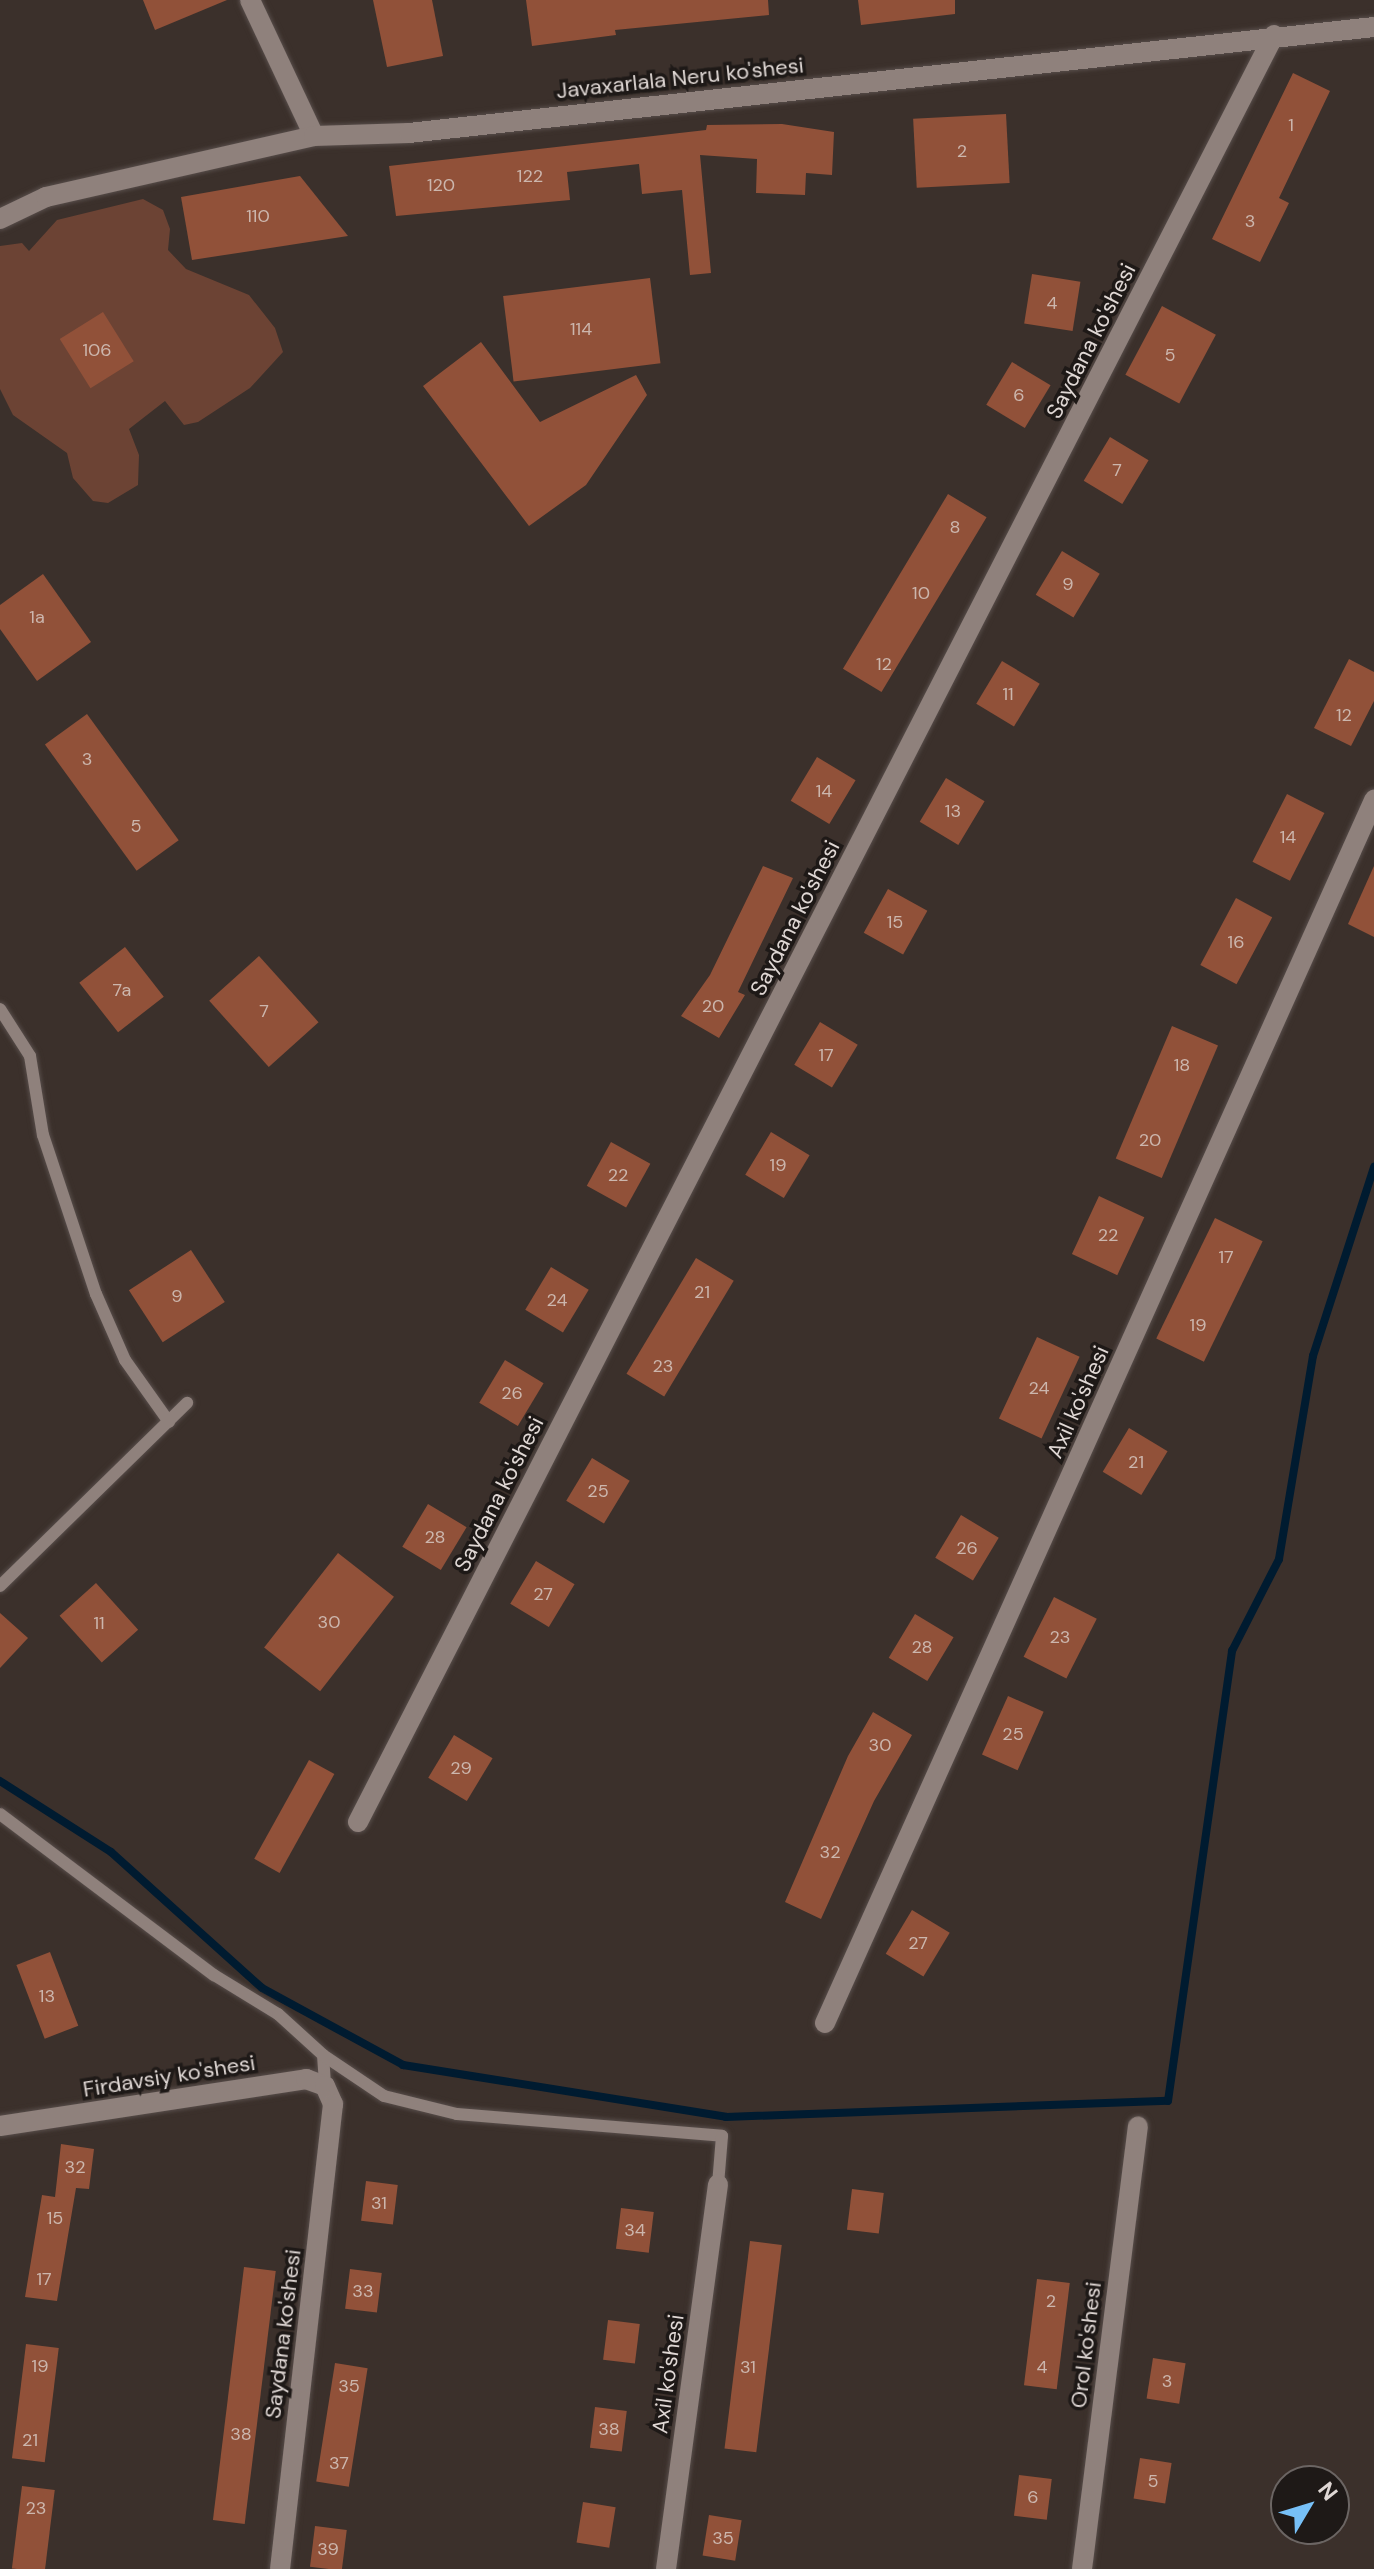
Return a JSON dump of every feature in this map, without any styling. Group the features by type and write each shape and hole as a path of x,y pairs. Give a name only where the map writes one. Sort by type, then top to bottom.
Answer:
{"street":[{"path":"250,0 314,136"},
{"name":"Javaxarlala Neru ko'shesi","path":"0,219 46,197 314,136 425,131 1274,35 1374,27"},
{"name":"Saydana ko'shesi","path":"358,1822 1274,35"},
{"name":"Axil ko'shesi","path":"825,2023 1374,800"},
{"name":"Firdavsiy ko'shesi","path":"0,2126 306,2079 329,2095"},
{"name":"Saydana ko'shesi","path":"280,2569 329,2095"},
{"name":"Orol ko'shesi","path":"1082,2569 1138,2127"},
{"name":"Axil ko'shesi","path":"666,2569 718,2185"}],"lane":[{"path":"0,1009 30,1056 43,1135 96,1294 125,1360 169,1422"},
{"path":"0,1586 187,1403"},
{"path":"0,1814 214,1975 278,2014 323,2055 384,2096 457,2114 722,2136 718,2185"},
{"path":"323,2055 329,2095"}],"shaded area":[{"path":"143,199 163,210 170,229 168,250 186,269 249,295 275,328 283,352 250,388 198,422 184,425 165,401 129,429 139,455 138,485 108,503 93,501 73,478 67,453 13,415 0,389 0,246 22,243 29,251 57,220"}],"building":[{"path":"143,0 227,0 155,30"},
{"path":"373,0 432,0 443,56 387,67"},
{"path":"526,0 768,0 769,15 615,30 616,35 532,46"},
{"path":"858,0 955,0 955,14 861,25"},
{"path":"1293,73 1330,91 1279,198 1289,203 1260,262 1212,239"},
{"path":"1006,114 1010,183 917,188 913,119"},
{"path":"782,124 834,132 832,175 806,173 805,195 756,193 757,159 700,155 711,273 690,275 682,190 642,194 639,164 567,172 570,200 396,216 389,166 706,130 707,125"},
{"path":"300,176 348,236 192,260 181,197"},
{"path":"1032,274 1080,282 1073,331 1024,323"},
{"path":"650,278 660,363 514,381 503,296"},
{"path":"1162,306 1216,335 1179,404 1125,375"},
{"path":"103,312 134,361 90,388 60,339"},
{"path":"481,342 540,422 636,375 647,395 586,485 529,526 423,386"},
{"path":"1012,362 1051,385 1025,428 986,405"},
{"path":"1110,437 1149,460 1122,504 1084,481"},
{"path":"948,494 987,517 882,692 843,669"},
{"path":"1062,551 1100,574 1073,617 1036,595"},
{"path":"43,574 91,642 37,681 0,629 0,605"},
{"path":"1349,659 1374,672 1374,701 1351,746 1314,728"},
{"path":"1002,661 1040,684 1014,727 976,704"},
{"path":"87,714 179,840 137,871 45,745"},
{"path":"817,757 856,780 829,824 791,801"},
{"path":"946,778 985,801 958,845 920,822"},
{"path":"1287,794 1324,813 1290,881 1252,862"},
{"path":"763,866 793,878 738,992 745,995 719,1038 681,1016 710,975"},
{"path":"1374,866 1374,937 1348,924"},
{"path":"888,889 927,911 903,955 864,933"},
{"path":"1236,898 1272,917 1237,984 1200,965"},
{"path":"125,947 164,997 118,1032 79,983"},
{"path":"259,956 319,1022 269,1067 209,1001"},
{"path":"820,1022 858,1045 832,1088 794,1065"},
{"path":"1172,1026 1218,1046 1162,1178 1116,1159"},
{"path":"771,1132 810,1155 784,1198 745,1175"},
{"path":"611,1142 650,1164 626,1208 587,1186"},
{"path":"1099,1196 1144,1217 1117,1275 1072,1254"},
{"path":"1215,1218 1263,1241 1204,1362 1156,1338"},
{"path":"191,1250 225,1302 163,1342 129,1290"},
{"path":"696,1258 734,1281 664,1396 626,1374"},
{"path":"551,1267 589,1290 563,1333 525,1310"},
{"path":"1037,1337 1080,1357 1042,1438 999,1419"},
{"path":"505,1360 544,1383 518,1426 479,1403"},
{"path":"1129,1428 1168,1451 1141,1495 1103,1472"},
{"path":"592,1458 630,1481 604,1524 566,1501"},
{"path":"428,1504 467,1527 441,1570 402,1547"},
{"path":"961,1515 999,1538 973,1581 935,1558"},
{"path":"338,1553 394,1597 320,1691 264,1648"},
{"path":"536,1561 575,1584 549,1627 510,1604"},
{"path":"96,1583 138,1630 102,1663 60,1616"},
{"path":"1054,1597 1097,1619 1066,1678 1024,1657"},
{"path":"0,1613 28,1638 0,1668"},
{"path":"915,1614 954,1637 927,1681 889,1658"},
{"path":"1008,1696 1044,1712 1018,1770 982,1754"},
{"path":"873,1712 912,1735 874,1801 821,1919 785,1902 848,1756"},
{"path":"454,1735 493,1758 467,1801 428,1778"},
{"path":"309,1760 334,1774 280,1873 254,1859"},
{"path":"912,1910 950,1933 923,1976 886,1954"},
{"path":"50,1952 78,2026 45,2039 16,1965"},
{"path":"61,2144 94,2149 89,2189 76,2188 57,2301 25,2297 42,2195 55,2197"},
{"path":"366,2181 398,2185 393,2225 361,2221"},
{"path":"852,2189 884,2193 879,2234 847,2230"},
{"path":"621,2208 654,2212 649,2253 616,2249"},
{"path":"750,2241 782,2245 756,2452 725,2448"},
{"path":"244,2267 276,2271 245,2524 213,2520"},
{"path":"350,2269 382,2273 377,2313 345,2309"},
{"path":"1037,2279 1070,2283 1057,2389 1024,2385"},
{"path":"608,2320 640,2324 635,2364 603,2360"},
{"path":"26,2344 59,2348 45,2462 12,2458"},
{"path":"1153,2358 1186,2363 1179,2404 1147,2398"},
{"path":"335,2363 368,2368 349,2487 316,2482"},
{"path":"595,2407 627,2411 622,2452 590,2448"},
{"path":"1140,2458 1172,2463 1165,2504 1134,2498"},
{"path":"1019,2475 1052,2479 1047,2520 1014,2516"},
{"path":"22,2486 55,2490 45,2569 12,2568"},
{"path":"583,2502 616,2507 609,2548 577,2542"},
{"path":"709,2515 742,2520 735,2561 703,2555"},
{"path":"315,2526 347,2530 342,2569 310,2567"}],"waterway":[{"path":"0,1781 111,1852 262,1988 403,2065 726,2117 1168,2101 1232,1651 1279,1559 1313,1356 1374,1167"}]}
